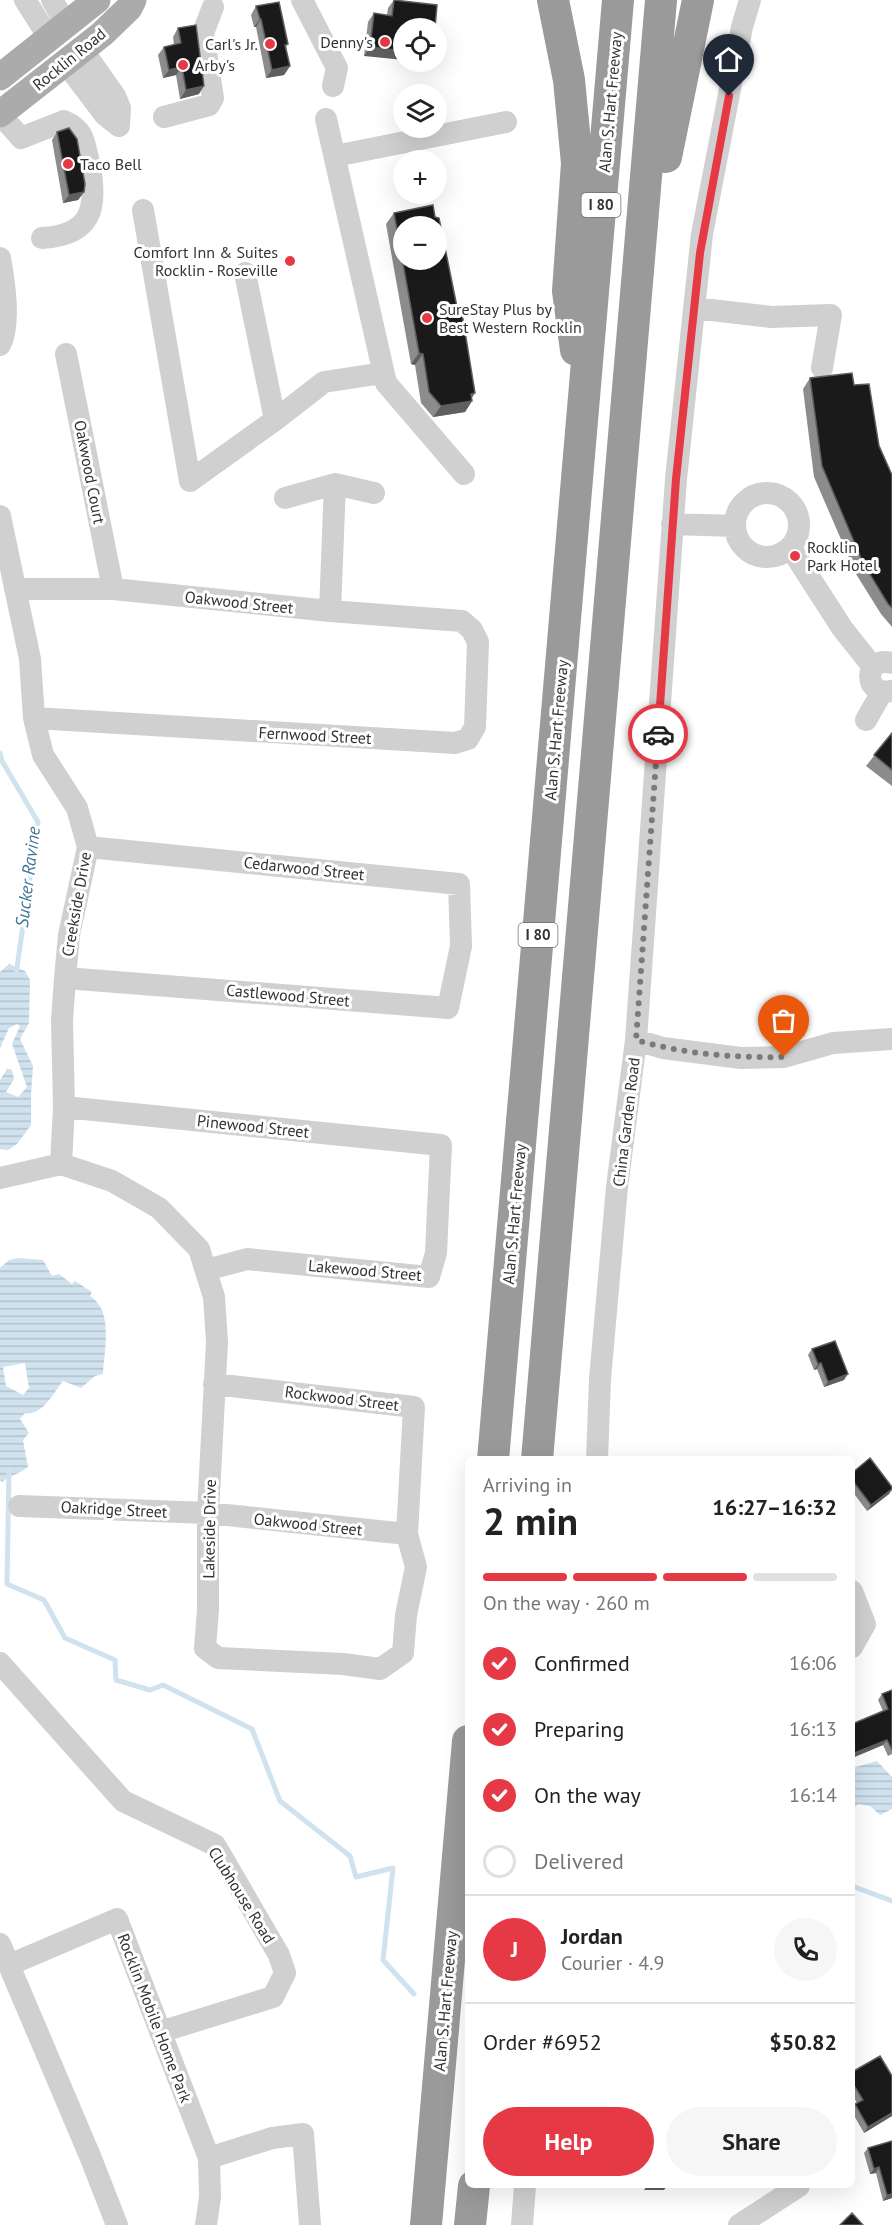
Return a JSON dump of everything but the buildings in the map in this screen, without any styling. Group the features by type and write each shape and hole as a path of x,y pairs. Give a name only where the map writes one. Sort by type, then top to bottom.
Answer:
{"highway":[{"path":"553,0 569,80 577,163 568,291 584,410"},
{"name":"Alan S. Hart Freeway","path":"492,1456 618,0"},
{"name":"I 80","path":"537,1456 661,0"},
{"path":"634,338 670,133 698,0"},
{"name":"Alan S. Hart Freeway","path":"426,2225 465,1776"},
{"path":"470,2225 474,2188"}],"main road":[{"name":"Rocklin Road","path":"0,77 96,0"},
{"name":"Rocklin Road","path":"0,114 74,56 129,8 133,0"},
{"path":"57,31 74,56"}],"street":[{"path":"25,0 57,31"},
{"path":"52,0 57,31"},
{"path":"302,0 337,68 333,86"},
{"name":"China Garden Road","path":"597,1456 600,1379 617,1187 636,1040 672,524 694,308 702,234 742,27 750,0"},
{"path":"164,117 209,105 213,98 203,33 213,7"},
{"path":"0,114 21,138 64,121 76,126 82,136 91,173 94,203 88,216 77,229 67,235 42,238"},
{"path":"326,119 386,383 464,474"},
{"path":"335,156 506,122"},
{"path":"143,210 190,481 324,382 383,373"},
{"path":"0,258 4,283 4,337 0,345"},
{"path":"245,273 275,420"},
{"path":"694,308 771,317 831,315 822,368"},
{"name":"Oakwood Court","path":"66,354 113,590"},
{"path":"330,611 335,484"},
{"path":"285,498 335,484 374,493"},
{"path":"766,493 778,495 789,502 796,512 799,524 796,537 790,547 779,554 767,557 755,555 744,548 737,538 735,526 737,513 744,503 754,496 766,493"},
{"name":"Creekside Drive","path":"0,516 30,659 34,718 43,755 77,808 88,846 69,935 64,978 62,1021 64,1107 61,1164"},
{"path":"672,524 735,526"},
{"path":"790,547 843,628 883,665 871,671 870,682 873,686 886,691 866,720"},
{"name":"Oakwood Street","path":"15,590 113,590 462,621"},
{"name":"Fernwood Street","path":"34,718 455,744 468,740 475,727 478,642 472,630 462,621"},
{"name":"Cedarwood Street","path":"88,846 459,884 461,946"},
{"name":"Castlewood Street","path":"64,978 448,1008 461,946"},
{"path":"636,1040 663,1048 741,1058 784,1057 833,1042 892,1039"},
{"name":"Pinewood Street","path":"64,1107 441,1145"},
{"name":"Lakewood Street","path":"206,1270 247,1259 429,1277 436,1253 441,1145"},
{"path":"0,1178 61,1164"},
{"name":"Lakeside Drive","path":"61,1164 112,1181 159,1208 199,1250 214,1296 217,1342 208,1513 208,1610 205,1648 218,1658 343,1664 380,1669 403,1653 406,1615 416,1567 407,1534"},
{"name":"Rockwood Street","path":"214,1384 414,1407 407,1534"},
{"name":"Oakridge Street","path":"19,1506 208,1513"},
{"name":"Oakwood Street","path":"208,1513 407,1534"},
{"path":"855,1599 865,1624 855,1642"},
{"name":"Clubhouse Road","path":"0,1663 123,1801 215,1845 279,1955 285,1973 273,1997 160,2032"},
{"name":"Rocklin Mobile Home Park","path":"117,2225 86,2145 5,1955 117,1919 209,2158 210,2197 206,2225"},
{"path":"209,2158 272,2138 303,2134 310,2225"},
{"path":"522,2225 525,2188"},
{"path":"739,2225 796,2188"}],"water":[{"path":"9,964 25,971 30,980 29,1023 20,1039 33,1066 31,1125 17,1144 8,1150 0,1149 0,1080 7,1069 12,1070 14,1079 6,1092 18,1097 27,1087 12,1044 20,1026 17,1024 9,1028 0,1048 0,972"},
{"path":"18,1258 43,1260 52,1276 59,1274 72,1284 75,1281 92,1292 90,1296 102,1311 105,1321 106,1343 103,1374 95,1376 81,1388 63,1381 42,1407 37,1411 25,1413 20,1419 29,1433 23,1440 28,1467 2,1482 0,1480 0,1268 9,1260","holes":["25,1363 29,1388 23,1395 6,1386 3,1367"]},
{"path":"877,1761 892,1777 892,1809 880,1815 870,1806 858,1804 855,1807 855,1767"}],"waterway":[{"name":"Sucker Ravine","path":"0,753 2,761 38,822 16,974"},
{"name":"Sucker Ravine","path":"9,1469 7,1584 44,1600 65,1638 115,1660 116,1680 150,1690 163,1685 252,1729 280,1801 350,1856 356,1877 393,1868 383,1960 414,1994"},
{"name":"Sucker Ravine","path":"855,1887 892,1901"}],"way so far":[{"path":"658,734 636,1040 663,1048 741,1058 784,1057"}],"place":[{"name":"Denny's","path":"385,42"},
{"name":"Carl's Jr.","path":"270,44"},
{"name":"Arby's","path":"183,65"},
{"name":"Taco Bell","path":"68,164"},
{"name":"Comfort Inn & Suites Rocklin - Roseville","path":"290,261"},
{"name":"SureStay Plus by Best Western Rocklin","path":"427,318"},
{"name":"Rocklin Park Hotel","path":"795,556"}],"route":[{"path":"658,734 676,479 702,234 729,96"}]}
